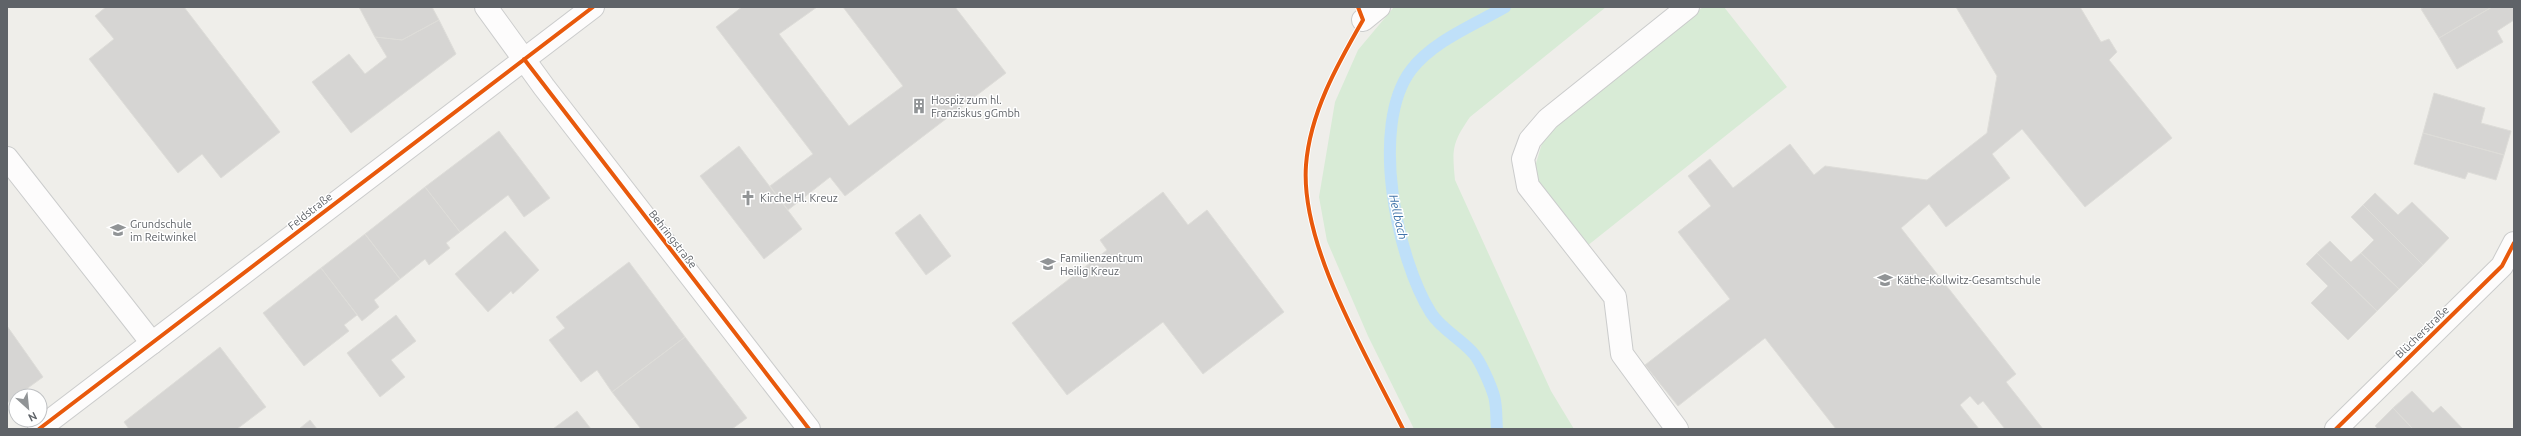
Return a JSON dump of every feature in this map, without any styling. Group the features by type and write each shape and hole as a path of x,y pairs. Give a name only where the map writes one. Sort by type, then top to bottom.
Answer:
{"street":[{"name":"Behringstraße","path":"486,7 524,59 809,429"},
{"name":"Feldstraße","path":"40,429 593,7"},
{"path":"1677,429 1622,354 1615,297 1568,246 1528,186 1523,159 1530,140 1548,119 1615,57 1688,7"},
{"path":"7,158 152,343"},
{"name":"Blücherstraße","path":"2336,429 2508,270 2514,243"}],"green space":[{"path":"1394,7 1606,7 1470,117 1460,133 1454,153 1455,180 1551,391 1574,429 1414,429 1368,336 1327,241 1319,197 1335,102 1358,50"},
{"path":"1703,7 1724,7 1787,87 1587,246 1535,179 1534,170 1543,140 1567,117"}],"building":[{"path":"106,7 184,7 280,132 221,178 202,154 178,173 89,59 114,39 95,16"},
{"path":"359,7 432,7 439,20 402,40 375,37"},
{"name":"Hospiz zum hl. Franziskus gGmbh","path":"742,7 817,7 779,34 849,126 903,86 843,7 955,7 1006,73 845,196 830,177 788,210 770,186 813,154 716,27"},
{"path":"1956,7 2080,7 2101,42 2109,39 2117,52 2109,60 2172,138 2085,207 2022,129 1992,154 2010,178 1946,227 1929,204 1901,228 2016,374 2006,382 2043,429 2005,429 1983,401 1978,405 1970,396 1960,405 1979,429 1836,429 1765,338 1678,406 1645,365 1730,299 1678,232 1711,206 1688,176 1710,159 1733,188 1790,144 1814,175 1825,166 1927,180 1987,133 1997,76"},
{"path":"2424,7 2492,7 2439,38 2421,9"},
{"path":"2492,7 2514,7 2514,20 2497,31 2503,42 2457,69 2439,38"},
{"path":"439,20 456,54 351,133 312,82 349,54 365,74 387,57 375,37 402,40"},
{"path":"2434,93 2485,108 2481,123 2511,131 2504,155 2423,133"},
{"path":"499,131 550,198 524,217 508,195 460,232 425,187"},
{"path":"2423,133 2504,155 2496,180 2468,172 2465,179 2414,164"},
{"name":"Kirche Hl. Kreuz","path":"739,146 802,229 764,259 700,176"},
{"path":"425,187 460,232 446,243 450,248 429,265 425,259 400,279 365,234"},
{"path":"1163,192 1188,225 1207,210 1284,312 1203,374 1163,322 1067,395 1012,323 1107,250 1100,240"},
{"path":"2375,193 2398,215 2412,202 2449,238 2423,265 2363,205"},
{"path":"2363,205 2423,265 2399,289 2361,253 2374,240 2351,217"},
{"path":"920,214 951,256 926,275 895,233"},
{"path":"505,231 539,270 513,294 511,291 488,312 455,274"},
{"path":"365,234 400,279 374,300 379,307 362,321 321,268"},
{"path":"2330,241 2351,262 2361,253 2399,289 2377,311 2317,253"},
{"path":"2317,253 2377,311 2348,340 2311,303 2328,286 2306,264"},
{"path":"629,262 685,337 612,392 597,370 581,382 549,340 565,328 556,317"},
{"path":"321,268 357,315 344,325 349,331 304,366 263,313"},
{"path":"396,315 416,341 391,360 405,377 380,397 347,353"},
{"path":"7,326 43,377 28,388 8,388 7,403"},
{"path":"685,337 747,418 732,429 641,429 612,392"},
{"path":"220,347 266,407 237,429 129,429 124,422"},
{"path":"2412,391 2433,413 2441,406 2463,429 2413,429 2393,408"},
{"path":"2393,408 2413,429 2378,429 2375,426"},
{"path":"577,411 591,429 553,429"},
{"path":"310,420 317,429 299,429"}],"waterway":[{"name":"Hellbach","path":"1497,429 1494,396 1479,361 1468,348 1435,319 1419,289 1408,260 1399,227 1392,192 1390,157 1392,124 1398,94 1411,70 1431,50 1442,42 1505,7"}],"cycle path":[{"path":"39,429 593,7"},
{"path":"1358,7 1363,20 1326,90 1313,127 1306,165 1307,197 1314,230 1325,265 1339,300 1355,335 1403,429"},
{"path":"524,59 809,429"},
{"path":"2336,429 2502,266 2514,243"}],"place":[{"name":"Hospiz zum hl. Franziskus gGmbh","path":"919,106"},
{"name":"Kirche Hl. Kreuz","path":"748,198"},
{"name":"Grundschule im Reitwinkel","path":"118,230"},
{"name":"Familienzentrum Heilig Kreuz","path":"1048,264"},
{"name":"Käthe-Kollwitz-Gesamtschule","path":"1885,280"}]}
